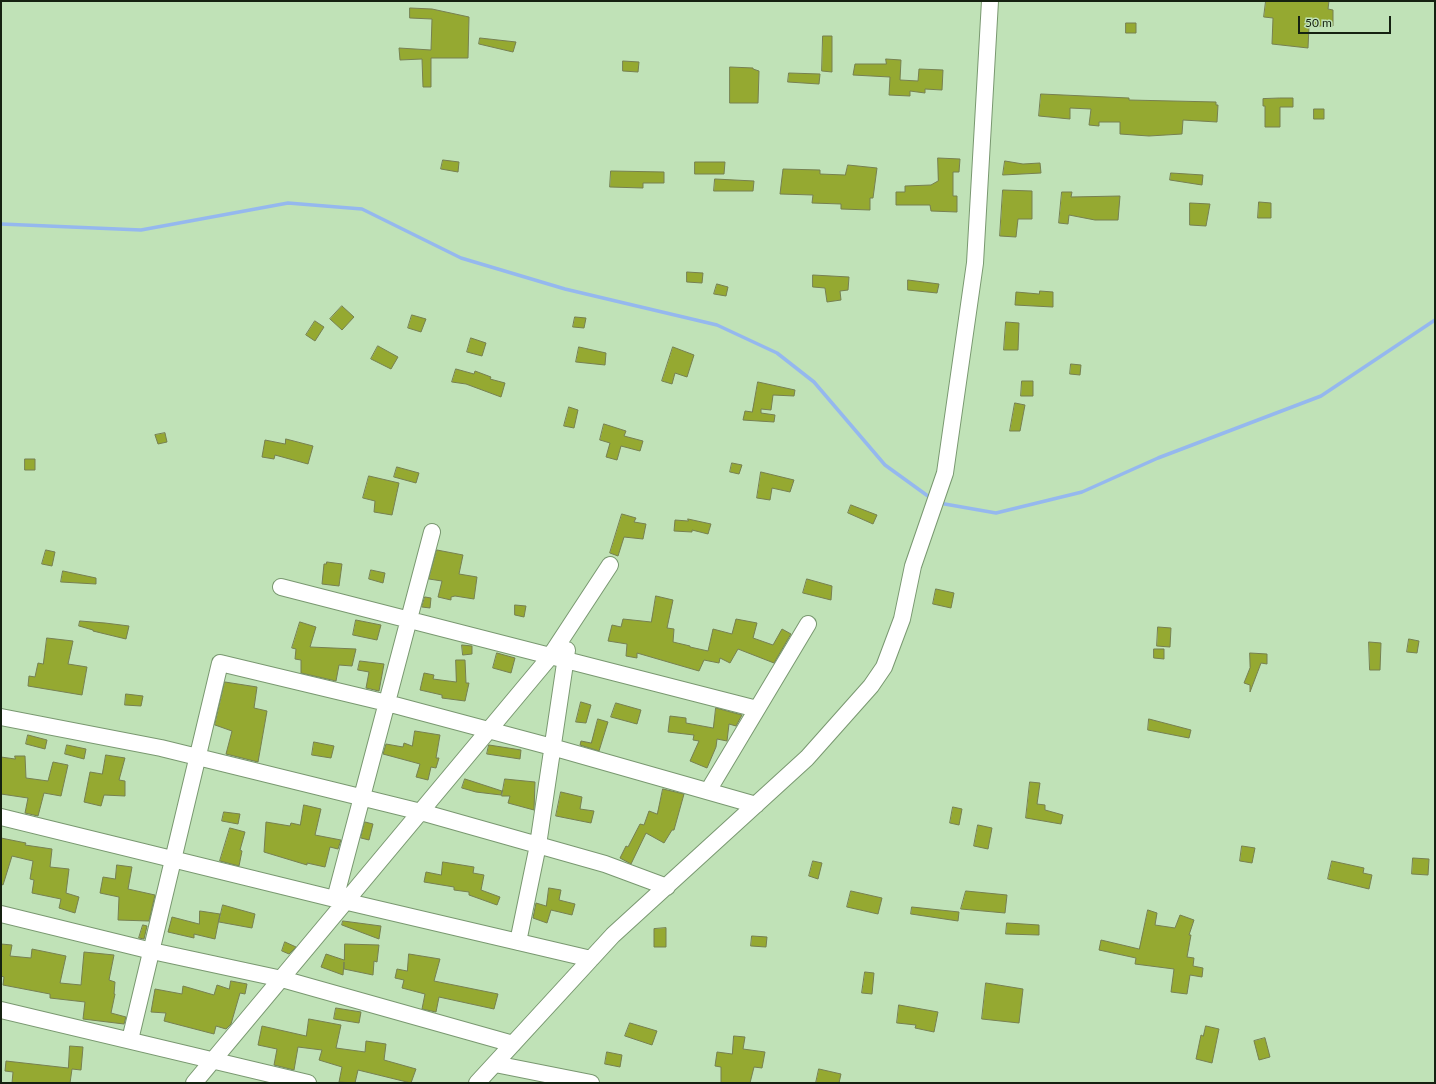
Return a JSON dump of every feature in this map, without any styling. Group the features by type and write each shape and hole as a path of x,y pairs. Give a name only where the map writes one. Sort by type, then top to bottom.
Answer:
{"street":[{"path":"477,1083 614,935 808,758 871,686 884,667 902,619 913,566 945,473 975,263 990,1"},
{"path":"340,901 362,798 432,532"},
{"path":"518,942 538,845 552,747 558,657 571,624 610,565"},
{"path":"281,587 757,709"},
{"path":"708,791 808,624"},
{"path":"194,1083 282,979 340,901 420,812 489,730 558,657"},
{"path":"130,1040 220,663 387,703 489,730 756,805"},
{"path":"1,717 161,748 420,812 606,864 667,886"},
{"path":"1,817 340,901 591,959"},
{"path":"1,914 152,951 282,979 513,1044"},
{"path":"1,1010 308,1083"},
{"path":"494,1064 591,1083"}],"building":[{"path":"1266,1 1329,1 1328,9 1333,10 1333,26 1309,26 1308,48 1272,44 1273,18 1264,17"},
{"path":"410,8 432,9 469,17 468,58 431,58 431,87 423,87 422,59 400,60 399,48 431,50 432,19 410,18"},
{"path":"1126,23 1136,23 1136,33 1126,33"},
{"path":"823,36 832,36 832,72 822,71"},
{"path":"480,38 516,42 513,52 479,44"},
{"path":"886,59 901,60 900,80 918,81 919,69 943,70 942,90 925,89 925,93 910,91 910,96 889,95 890,77 853,75 855,64 886,64"},
{"path":"623,61 639,62 638,72 623,71"},
{"path":"730,67 753,68 759,71 758,103 730,103"},
{"path":"789,73 820,74 819,84 788,82"},
{"path":"1041,94 1129,98 1129,100 1216,102 1216,105 1218,105 1217,122 1183,120 1182,134 1149,136 1120,134 1120,122 1099,122 1099,126 1089,125 1091,109 1070,108 1070,119 1039,116"},
{"path":"1293,98 1293,107 1280,107 1280,127 1265,127 1265,106 1263,106 1263,99"},
{"path":"1314,109 1324,109 1324,119 1314,119"},
{"path":"938,158 960,159 959,172 953,172 953,196 957,196 957,212 931,211 930,205 896,205 896,192 905,192 905,186 931,185 938,181"},
{"path":"443,160 459,162 458,172 441,169"},
{"path":"1005,161 1023,164 1040,163 1041,173 1003,175"},
{"path":"695,162 725,162 724,174 695,174"},
{"path":"848,165 877,168 873,198 870,198 870,210 841,209 841,204 812,203 813,195 780,194 783,169 820,170 820,174 845,175"},
{"path":"611,171 664,172 664,183 643,183 643,188 610,187"},
{"path":"1171,173 1203,175 1202,185 1170,180"},
{"path":"715,179 754,181 753,191 714,191"},
{"path":"1003,190 1032,191 1032,219 1018,219 1016,237 1000,236"},
{"path":"1062,192 1072,192 1071,197 1120,196 1118,220 1095,220 1069,215 1068,224 1059,223"},
{"path":"1259,202 1271,203 1271,218 1258,218"},
{"path":"1190,203 1210,204 1206,226 1190,225"},
{"path":"687,272 703,273 702,283 687,282"},
{"path":"813,275 849,277 848,290 840,291 841,300 827,302 825,288 813,287"},
{"path":"908,280 939,284 937,293 908,290"},
{"path":"717,284 728,287 726,296 714,294"},
{"path":"1040,291 1053,292 1053,307 1015,305 1016,292 1039,294"},
{"path":"342,306 354,317 342,330 330,319"},
{"path":"412,315 426,319 421,332 408,328"},
{"path":"575,317 586,318 584,328 573,327"},
{"path":"315,321 324,327 315,341 306,335"},
{"path":"1006,322 1019,323 1018,350 1004,350"},
{"path":"471,338 486,343 482,356 467,352"},
{"path":"378,346 398,357 391,369 371,359"},
{"path":"579,347 606,353 605,365 576,362"},
{"path":"673,347 694,355 687,377 675,373 672,384 662,381"},
{"path":"1071,364 1081,365 1080,375 1070,374"},
{"path":"456,369 474,374 475,371 491,377 490,379 505,383 501,397 466,384 452,382"},
{"path":"1022,381 1033,381 1033,396 1021,396"},
{"path":"758,382 795,390 794,396 773,395 771,410 761,409 761,413 775,415 774,422 743,420 745,411 752,412"},
{"path":"1015,403 1025,405 1020,431 1010,431"},
{"path":"569,407 578,410 574,428 564,426"},
{"path":"604,424 626,431 624,436 643,441 640,451 621,446 617,460 606,457 610,443 600,440"},
{"path":"165,433 167,442 158,444 155,435"},
{"path":"286,439 313,446 308,464 275,455 274,459 262,457 265,440 285,444"},
{"path":"25,459 35,459 35,470 25,470"},
{"path":"732,463 742,465 739,474 730,472"},
{"path":"397,467 419,473 416,483 394,477"},
{"path":"761,472 794,480 790,492 772,488 770,500 757,498"},
{"path":"369,476 399,483 392,515 374,512 375,501 363,498"},
{"path":"851,505 877,515 873,524 848,513"},
{"path":"622,514 636,518 634,522 646,524 643,539 624,537 618,556 610,553"},
{"path":"688,519 711,524 708,534 692,530 692,532 674,531 675,520 688,521"},
{"path":"46,550 55,552 52,566 42,564"},
{"path":"437,550 463,555 459,574 477,577 474,599 455,596 451,597 451,600 438,597 442,581 429,579"},
{"path":"327,562 342,564 339,586 322,584 324,564"},
{"path":"371,570 385,573 383,583 369,579"},
{"path":"63,571 96,578 96,584 61,582"},
{"path":"807,579 832,586 831,600 803,593"},
{"path":"936,589 954,593 951,608 933,604"},
{"path":"656,596 673,600 667,628 674,629 673,642 690,647 708,651 713,629 732,634 736,619 757,623 753,638 773,645 782,629 791,634 774,663 738,649 730,663 720,658 719,663 704,660 699,671 637,653 637,658 626,656 627,644 608,641 612,625 621,627 623,619 651,622"},
{"path":"425,597 431,598 430,608 422,607"},
{"path":"515,605 526,606 524,617 515,615"},
{"path":"356,620 381,625 377,640 353,635"},
{"path":"80,621 129,626 126,639 79,626"},
{"path":"300,622 316,627 310,647 356,649 352,666 339,665 336,681 301,673 301,660 295,659 296,649 292,648"},
{"path":"1158,627 1171,628 1170,647 1157,646"},
{"path":"47,638 73,641 68,664 87,667 82,695 28,686 29,676 35,677 38,663 43,664"},
{"path":"1409,639 1419,641 1417,653 1407,652"},
{"path":"1369,642 1381,643 1380,670 1370,670"},
{"path":"462,645 472,646 472,654 463,655"},
{"path":"1154,649 1164,649 1164,659 1154,658"},
{"path":"497,653 515,658 511,673 493,668"},
{"path":"1250,653 1267,654 1267,664 1261,663 1250,692 1250,685 1244,683 1250,668"},
{"path":"456,660 465,660 466,683 469,683 465,701 442,698 442,695 420,690 424,673 434,675 433,679 456,682"},
{"path":"360,661 384,664 379,691 366,688 369,672 358,670"},
{"path":"225,682 257,687 254,708 267,711 258,762 226,754 232,731 215,725"},
{"path":"126,694 143,696 141,706 125,705"},
{"path":"581,702 591,705 586,723 576,722"},
{"path":"616,703 641,710 637,724 611,717"},
{"path":"716,708 742,715 736,726 729,724 727,741 717,739 716,747 707,768 690,761 699,741 693,740 694,735 668,732 670,716 686,718 686,723 713,728"},
{"path":"598,719 608,722 599,751 580,745 581,741 591,743"},
{"path":"1149,719 1191,730 1189,738 1148,730"},
{"path":"415,731 440,735 436,758 439,758 436,768 431,767 428,780 416,777 420,764 383,754 386,744 403,747 404,743 412,746"},
{"path":"28,735 47,740 45,749 26,744"},
{"path":"314,742 334,746 331,758 312,755"},
{"path":"67,745 86,749 84,759 65,754"},
{"path":"489,745 521,750 520,759 487,754"},
{"path":"106,755 125,758 119,780 125,781 125,796 104,795 101,806 84,802 90,772 102,774"},
{"path":"15,756 25,756 26,778 48,781 53,762 68,765 61,796 44,793 38,816 25,813 28,798 1,794 1,757 15,759"},
{"path":"465,779 502,791 501,795 476,792 462,788"},
{"path":"505,779 535,782 534,810 508,803 510,796 502,796"},
{"path":"1030,782 1040,783 1037,804 1045,805 1045,810 1063,815 1061,824 1026,818"},
{"path":"663,789 684,794 674,830 672,830 664,843 646,833 631,864 620,858 626,846 628,847 640,824 644,825 649,811 657,814"},
{"path":"561,792 582,797 580,809 594,811 591,823 556,816"},
{"path":"304,805 321,809 315,835 341,840 338,849 330,847 325,867 307,863 307,865 264,852 266,822 290,826 291,823 300,825"},
{"path":"953,807 962,809 959,825 950,823"},
{"path":"224,812 240,814 238,824 222,821"},
{"path":"365,822 373,824 369,840 361,838"},
{"path":"978,825 992,828 988,849 974,846"},
{"path":"230,828 245,832 240,850 242,851 239,866 220,861"},
{"path":"1,838 26,843 25,845 52,849 50,867 69,869 66,893 79,897 75,913 59,908 61,899 32,893 34,880 30,879 33,861 12,856 3,885 1,884"},
{"path":"1242,846 1255,848 1252,863 1240,861"},
{"path":"1413,858 1429,859 1428,875 1412,874"},
{"path":"813,861 822,863 818,879 809,876"},
{"path":"1332,861 1364,868 1363,873 1372,875 1369,889 1328,879"},
{"path":"443,862 474,867 473,873 484,875 481,890 500,897 497,905 469,895 469,892 454,890 454,887 424,882 426,872 441,875"},
{"path":"117,865 132,867 128,889 155,895 149,921 118,920 119,897 100,893 103,877 115,879"},
{"path":"549,888 561,890 559,900 575,904 572,915 551,910 547,923 533,918 536,903 546,906"},
{"path":"851,891 882,898 878,914 847,907"},
{"path":"966,891 1007,895 1005,913 961,909"},
{"path":"223,905 255,914 252,928 219,922"},
{"path":"912,907 959,912 958,921 911,914"},
{"path":"1148,910 1157,913 1155,925 1175,928 1180,915 1194,920 1189,935 1191,935 1187,957 1194,958 1193,966 1203,968 1202,977 1190,975 1187,994 1171,992 1174,969 1135,964 1136,958 1099,950 1101,940 1139,949"},
{"path":"200,911 220,914 215,939 194,934 194,938 168,932 172,917 199,924"},
{"path":"343,921 381,926 379,939 342,925"},
{"path":"1007,923 1039,925 1039,935 1006,934"},
{"path":"143,925 147,926 144,939 139,938"},
{"path":"666,928 666,947 654,947 654,929"},
{"path":"752,936 767,937 766,947 751,946"},
{"path":"285,942 296,947 289,954 282,951"},
{"path":"1,944 12,945 10,956 31,958 32,949 66,956 60,983 81,985 84,952 114,955 109,980 115,982 115,994 111,1013 126,1017 124,1024 83,1019 85,1002 50,998 50,994 3,985 4,977 1,976"},
{"path":"345,944 379,945 377,962 374,961 373,975 344,969 344,962 343,975 321,967 326,954 344,960"},
{"path":"409,954 440,959 434,981 498,994 494,1009 439,997 436,1012 422,1009 425,994 402,988 404,980 395,978 397,969 407,971"},
{"path":"865,972 874,973 872,994 862,993"},
{"path":"231,981 247,984 245,994 240,993 231,1024 226,1029 216,1026 214,1034 164,1021 166,1013 151,1012 155,989 182,994 183,986 214,995 217,985 229,989"},
{"path":"986,983 1023,989 1019,1023 982,1019"},
{"path":"899,1005 938,1012 934,1032 915,1028 916,1025 897,1023"},
{"path":"336,1008 361,1012 359,1023 334,1019"},
{"path":"309,1019 341,1025 336,1048 365,1052 366,1041 386,1044 384,1060 416,1069 411,1083 358,1070 355,1083 339,1082 342,1067 319,1060 322,1050 298,1047 294,1070 274,1065 277,1049 258,1045 262,1026 306,1036"},
{"path":"630,1023 657,1031 652,1045 625,1036"},
{"path":"1206,1026 1219,1029 1212,1063 1196,1059 1201,1035 1203,1036"},
{"path":"734,1036 745,1037 743,1049 765,1052 762,1068 754,1067 750,1083 721,1083 721,1067 715,1066 717,1052 732,1054"},
{"path":"1265,1038 1270,1057 1259,1060 1254,1041"},
{"path":"70,1046 83,1047 81,1070 72,1069 70,1083 12,1083 13,1072 5,1071 6,1061 68,1068"},
{"path":"607,1052 622,1055 620,1067 605,1064"},
{"path":"819,1069 841,1074 839,1083 816,1083"}],"waterway":[{"path":"1,224 141,230 288,203 362,209 461,258 565,289 717,325 777,353 814,382 885,465 932,499"},
{"path":"939,503 996,513 1082,492 1158,458 1321,396 1435,320"}]}
